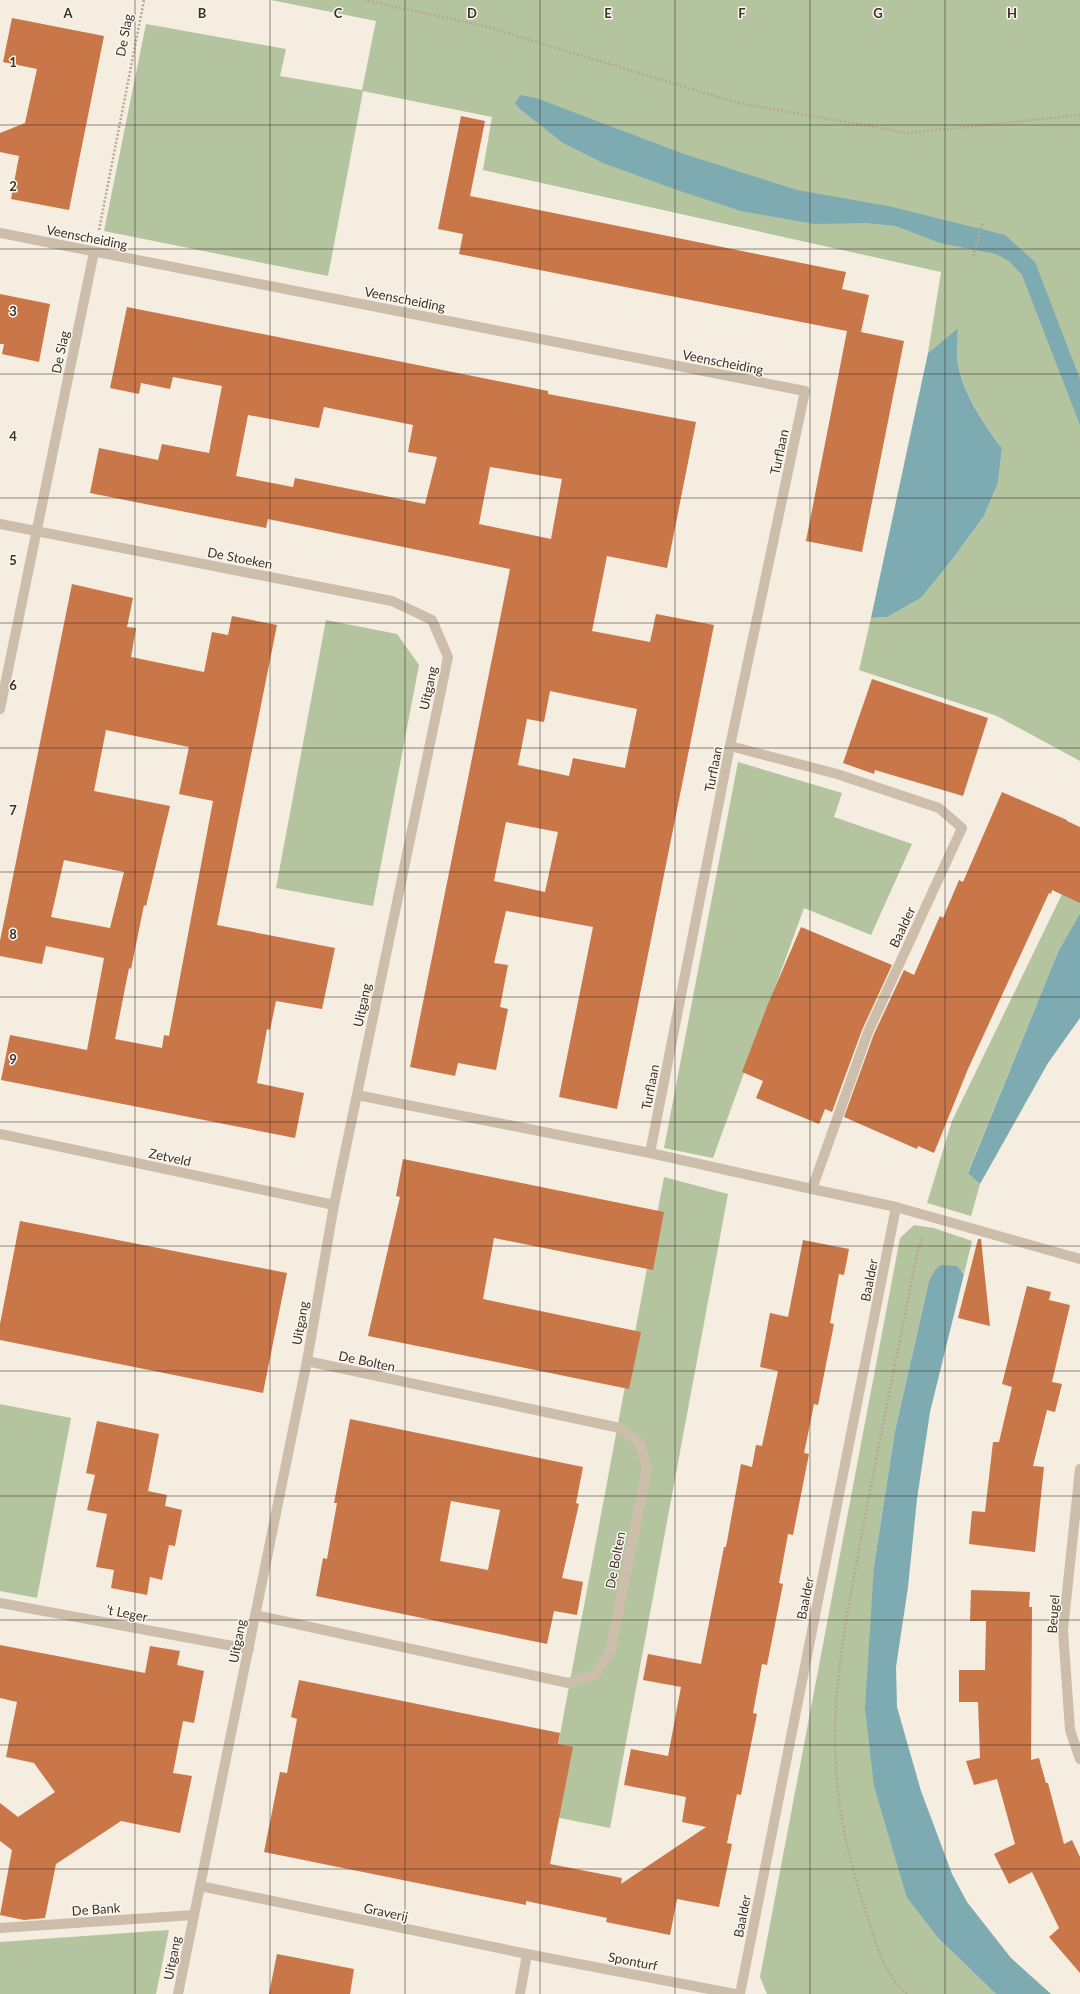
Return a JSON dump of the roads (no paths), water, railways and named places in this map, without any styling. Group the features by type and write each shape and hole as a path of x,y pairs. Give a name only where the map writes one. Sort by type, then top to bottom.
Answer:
{"street":[{"name":"Veenscheiding","path":"0,234 805,391"},
{"name":"De Slag","path":"0,709 94,252"},
{"name":"Turflaan","path":"650,1153 730,746 805,391"},
{"name":"De Stoeken","path":"0,524 392,601 432,620 448,657"},
{"name":"Uitgang","path":"178,1994 307,1361 334,1205 448,657"},
{"name":"Baalder","path":"730,746 837,774 938,808 962,828 868,1032 812,1189"},
{"path":"357,1094 650,1153 896,1207 1080,1259"},
{"name":"Zetveld","path":"0,1134 334,1205"},
{"name":"Baalder","path":"740,1994 896,1207"},
{"name":"De Bolten","path":"255,1615 568,1683 594,1675 610,1653 647,1469 640,1443 620,1428 307,1361"},
{"name":"Beugel","path":"1080,1469 1063,1630 1070,1730 1080,1759"},
{"name":"'t Leger","path":"0,1603 249,1649"},
{"name":"Graverij","path":"200,1886 527,1954"},
{"name":"De Bank","path":"0,1928 194,1915"},
{"path":"520,1994 527,1954"},
{"name":"Sponturf","path":"527,1954 735,1994"}],"water":[{"path":"520,95 536,98 684,154 797,190 888,206 1005,235 1035,262 1080,379 1080,425 1022,275 1009,261 996,254 940,243 896,226 866,223 814,224 741,211 677,190 603,163 563,143 520,109 515,103"},
{"path":"958,328 957,356 962,380 973,405 987,428 1002,448 998,483 984,516 951,561 921,598 887,617 871,618 928,353"},
{"path":"1080,913 1080,1018 1048,1063 980,1184 968,1173 1058,952"},
{"path":"941,1265 957,1266 964,1274 930,1412 917,1499 908,1587 896,1667 897,1707 921,1791 952,1874 967,1902 1011,1958 1051,1994 996,1994 938,1938 907,1898 874,1786 865,1708 874,1566 895,1431 929,1281 935,1270"}]}
